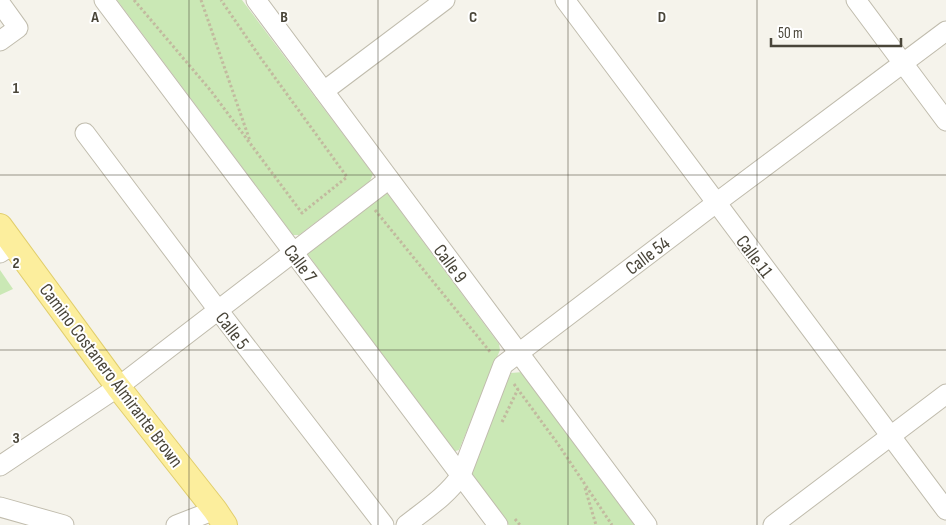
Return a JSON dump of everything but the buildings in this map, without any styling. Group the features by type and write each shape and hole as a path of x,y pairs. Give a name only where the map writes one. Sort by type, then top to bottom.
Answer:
{"main road":[{"name":"Camino Costanero Almirante Brown","path":"5,241 220,517"}],"street":[{"name":"Calle 7","path":"104,0 498,525"},
{"name":"Calle 9","path":"256,0 647,525"},
{"path":"324,91 446,0"},
{"name":"Calle 11","path":"565,0 946,510"},
{"path":"856,0 946,121"},
{"path":"0,3 18,28 0,41"},
{"name":"Calle 54","path":"406,525 454,485 461,474 502,368 519,352 946,31"},
{"name":"Calle 5","path":"85,133 218,310 384,525"},
{"path":"0,466 118,387 389,180"},
{"path":"773,525 946,394"},
{"path":"0,507 64,525"},
{"path":"176,525 220,517"}],"path":[{"path":"134,0 211,91 302,214 347,177"},
{"path":"201,0 251,144"},
{"path":"221,0 347,177 502,368 558,444 612,525"},
{"path":"584,483 596,525"}],"green space":[{"path":"117,0 242,0 373,174 370,181 299,235 293,235"},
{"path":"387,193 499,344 500,350 459,450 452,452 307,253 310,246"},
{"path":"0,270 13,289 0,295"},
{"path":"523,372 635,525 509,525 469,470 511,373"}]}
